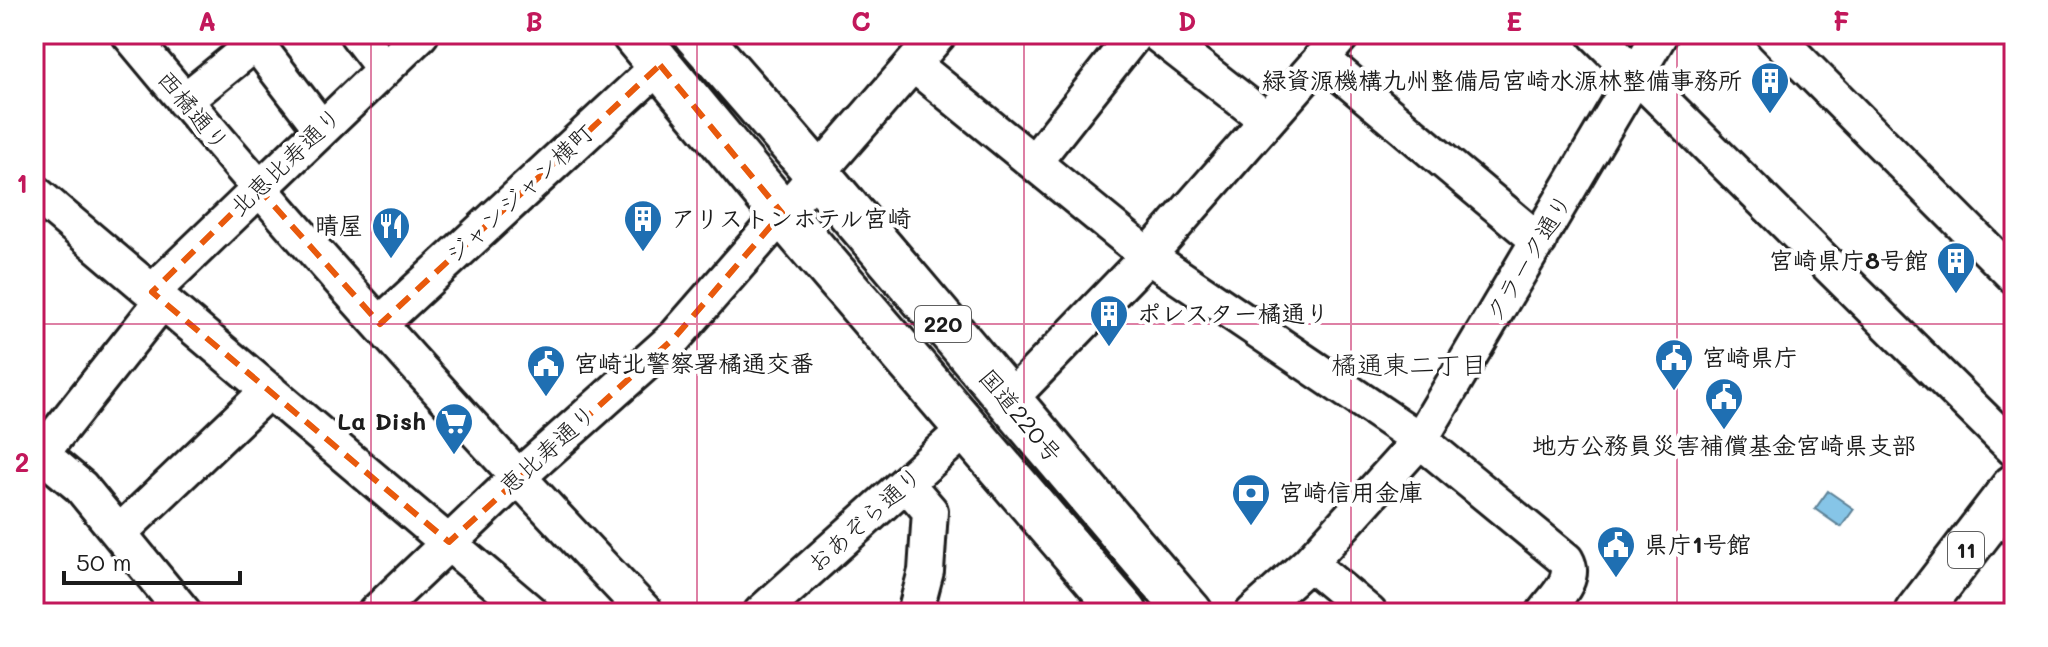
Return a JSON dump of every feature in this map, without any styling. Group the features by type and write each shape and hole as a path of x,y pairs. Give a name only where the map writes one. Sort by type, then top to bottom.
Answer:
{"main road":[{"name":"国道220号","path":"696,34 818,173 1007,402 1190,613"},
{"name":"国道220号","path":"647,50 782,213 1125,613"},
{"name":"11","path":"1917,613 2014,487"}],"street":[{"name":"西橘通り","path":"129,34 258,188 517,478 646,613"},
{"path":"357,34 384,69"},
{"name":"北恵比寿通り","path":"37,454 157,296 258,188 421,34"},
{"name":"恵比寿通り","path":"375,613 517,478 675,337 939,34"},
{"path":"1034,162 1135,34"},
{"path":"1157,34 1267,120"},
{"path":"1595,34 2014,449"},
{"name":"クラーク通り","path":"1253,613 1309,563 1420,440 1638,76 1660,34"},
{"path":"1773,34 2014,276"},
{"path":"184,101 258,37 321,128"},
{"path":"1007,402 1148,256 1332,46 1539,241"},
{"name":"ジャンジャン横町","path":"380,324 647,50"},
{"path":"913,64 1148,256 1420,440 1566,560 1571,568 1569,579 1544,613"},
{"path":"34,192 531,613"},
{"path":"119,533 269,390"},
{"name":"おあぞら通り","path":"761,613 968,427"},
{"path":"37,454 81,487 184,613"},
{"path":"906,483 930,511 926,571 915,613"},
{"path":"1309,563 1369,613"}],"highlighted area":[{"path":"660,65 782,213 675,337 449,542 152,292 258,188 380,324"}],"water":[{"path":"1828,491 1854,509 1841,527 1815,509"}],"place":[{"name":"緑資源機構九州整備局宮崎水源林整備事務所","path":"1770,115"},
{"name":"アリストンホテル宮崎","path":"643,253"},
{"name":"晴屋","path":"391,260"},
{"name":"宮崎県庁8号館","path":"1956,295"},
{"name":"ポレスター橘通り","path":"1109,348"},
{"name":"宮崎県庁","path":"1674,392"},
{"name":"宮崎北警察署橘通交番","path":"546,398"},
{"name":"地方公務員災害補償基金宮崎県支部","path":"1724,431"},
{"name":"La Dish","path":"454,456"},
{"name":"宮崎信用金庫","path":"1251,527"},
{"name":"県庁1号館","path":"1616,579"}],"district":[{"name":"橘通東二丁目","path":"1409,365"}]}
